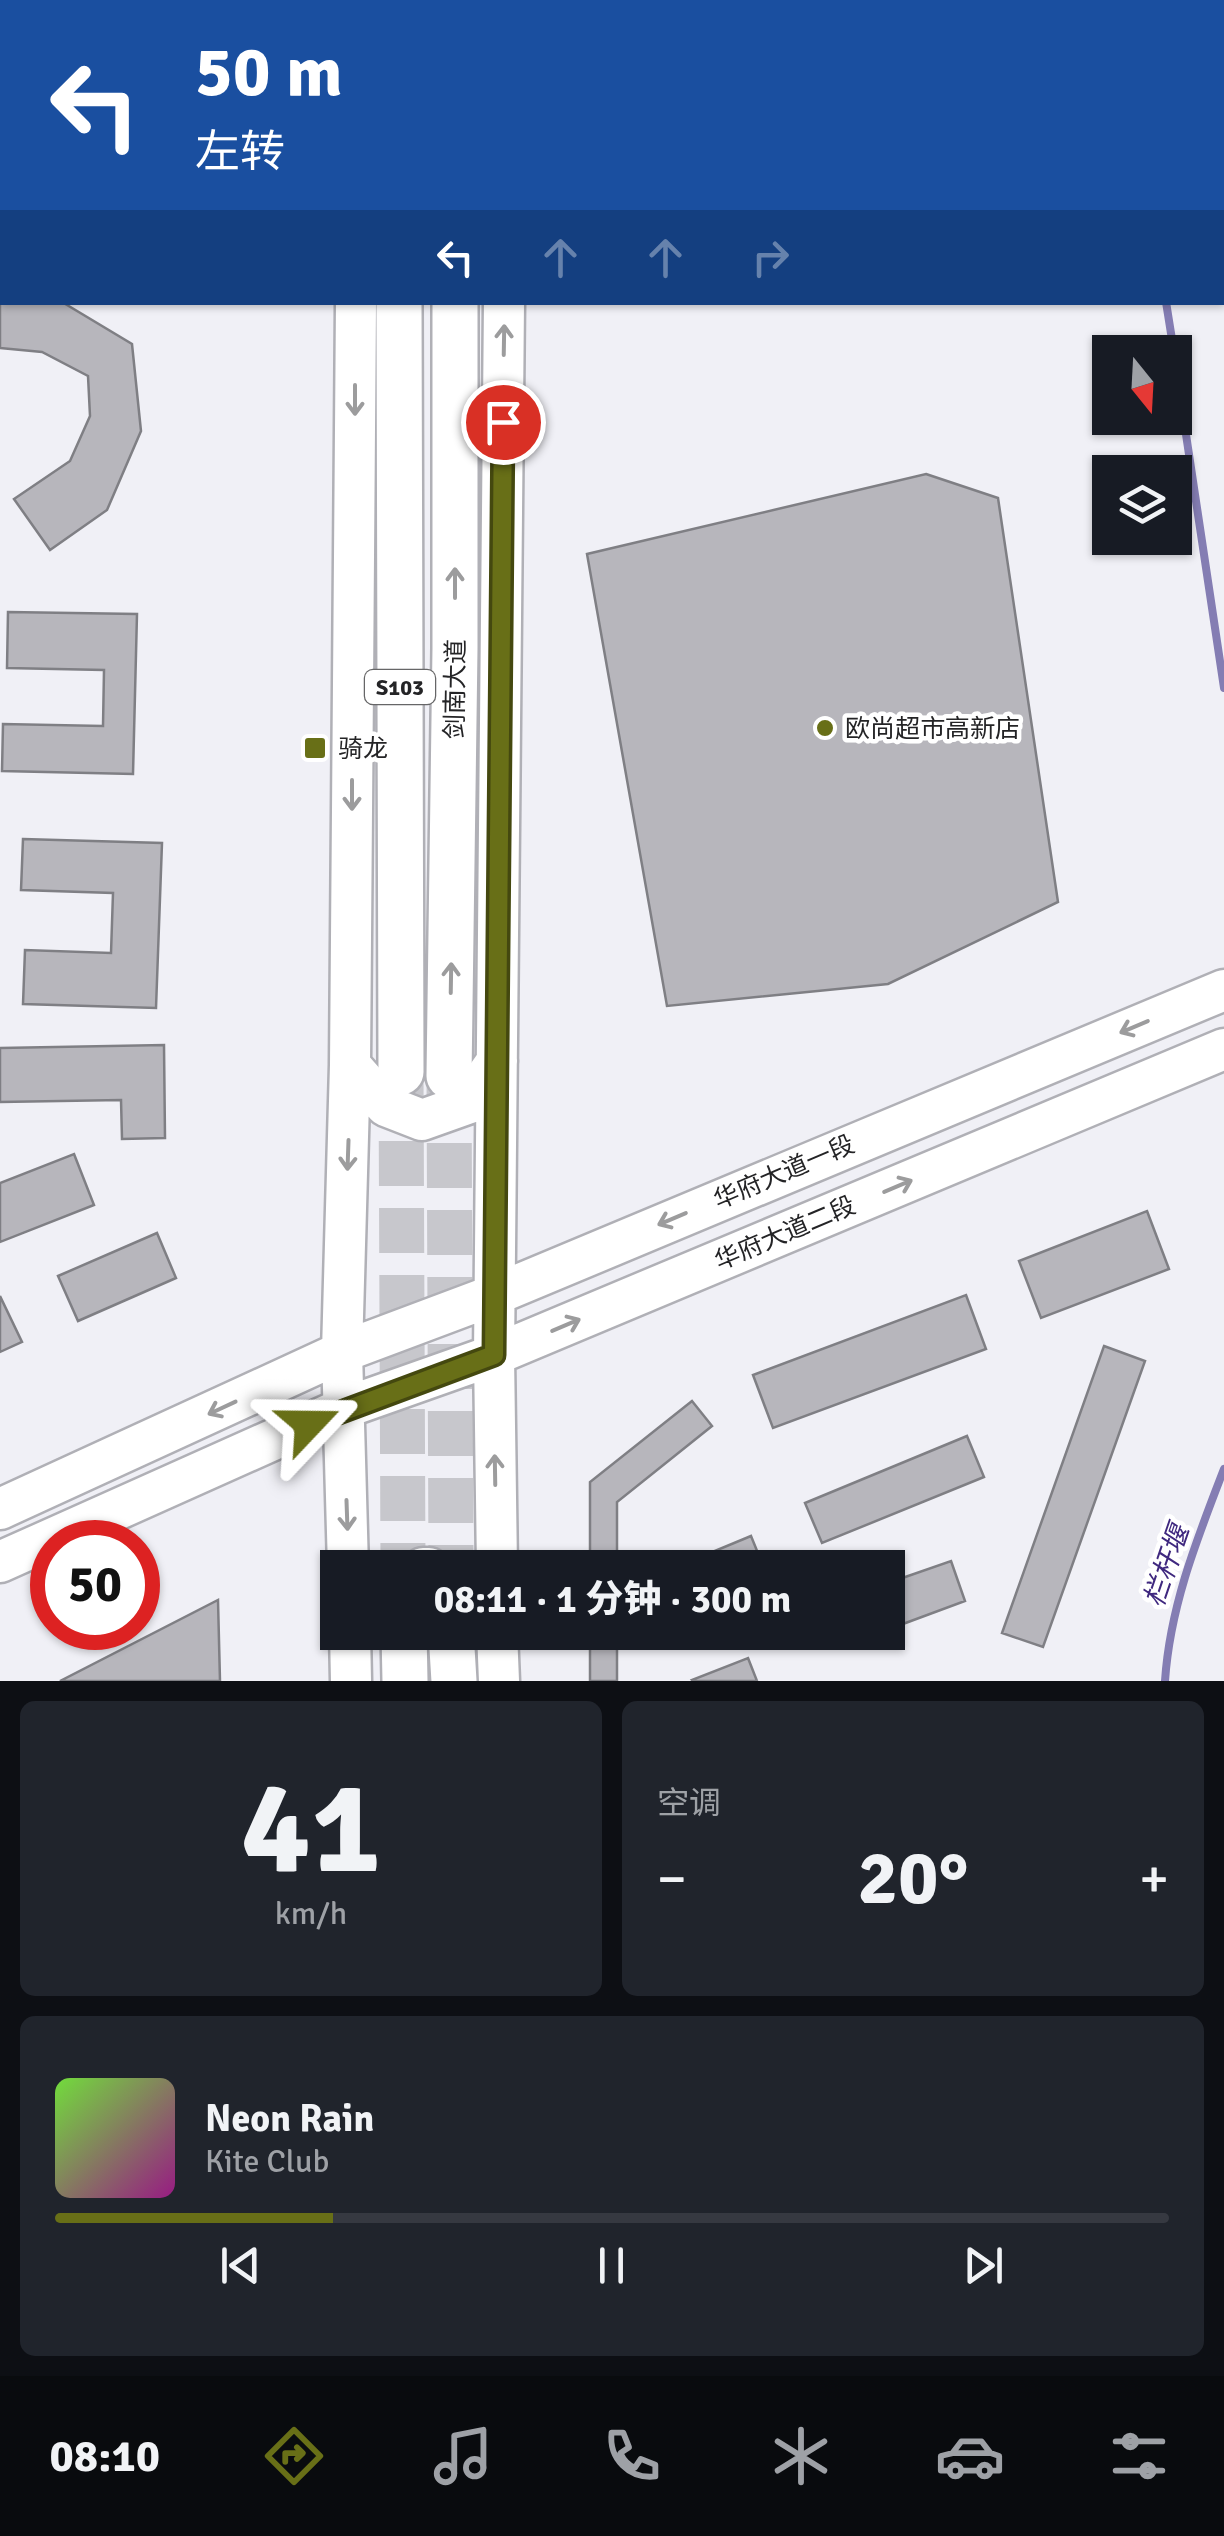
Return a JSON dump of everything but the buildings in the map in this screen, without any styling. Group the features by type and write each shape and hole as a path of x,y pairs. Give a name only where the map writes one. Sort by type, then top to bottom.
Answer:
{"highway":[{"name":"S103","path":"399,305 401,1072"},
{"name":"剑南大道","path":"449,1076 456,648 455,305"},
{"path":"404,1650 405,1681"},
{"path":"452,1650 454,1681"}],"main road":[{"path":"348,1550 342,1352 350,1065 356,305"},
{"path":"496,1550 494,1296 504,305"},
{"name":"华府大道一段","path":"0,1509 342,1352 494,1296 1224,990"},
{"name":"华府大道二段","path":"344,1408 494,1355 1224,1049"},
{"path":"350,1065 386,1106 422,1120 467,1104 496,1062"},
{"path":"0,1562 344,1408"},
{"path":"350,1650 351,1681"},
{"path":"498,1650 498,1681"}],"waterway":[{"name":"栏杆堰","path":"1166,305 1171,335"},
{"name":"栏杆堰","path":"1186,435 1224,688"},
{"name":"栏杆堰","path":"1165,1681 1179,1599 1224,1469"}],"tunnel":[{"path":"401,1074 403,1550"},
{"path":"449,1076 451,1550"}],"place":[{"name":"欧尚超市高新店","path":"825,728"},
{"name":"骑龙","path":"315,748"}],"route":[{"path":"309,1424 494,1355 503,422"}]}
